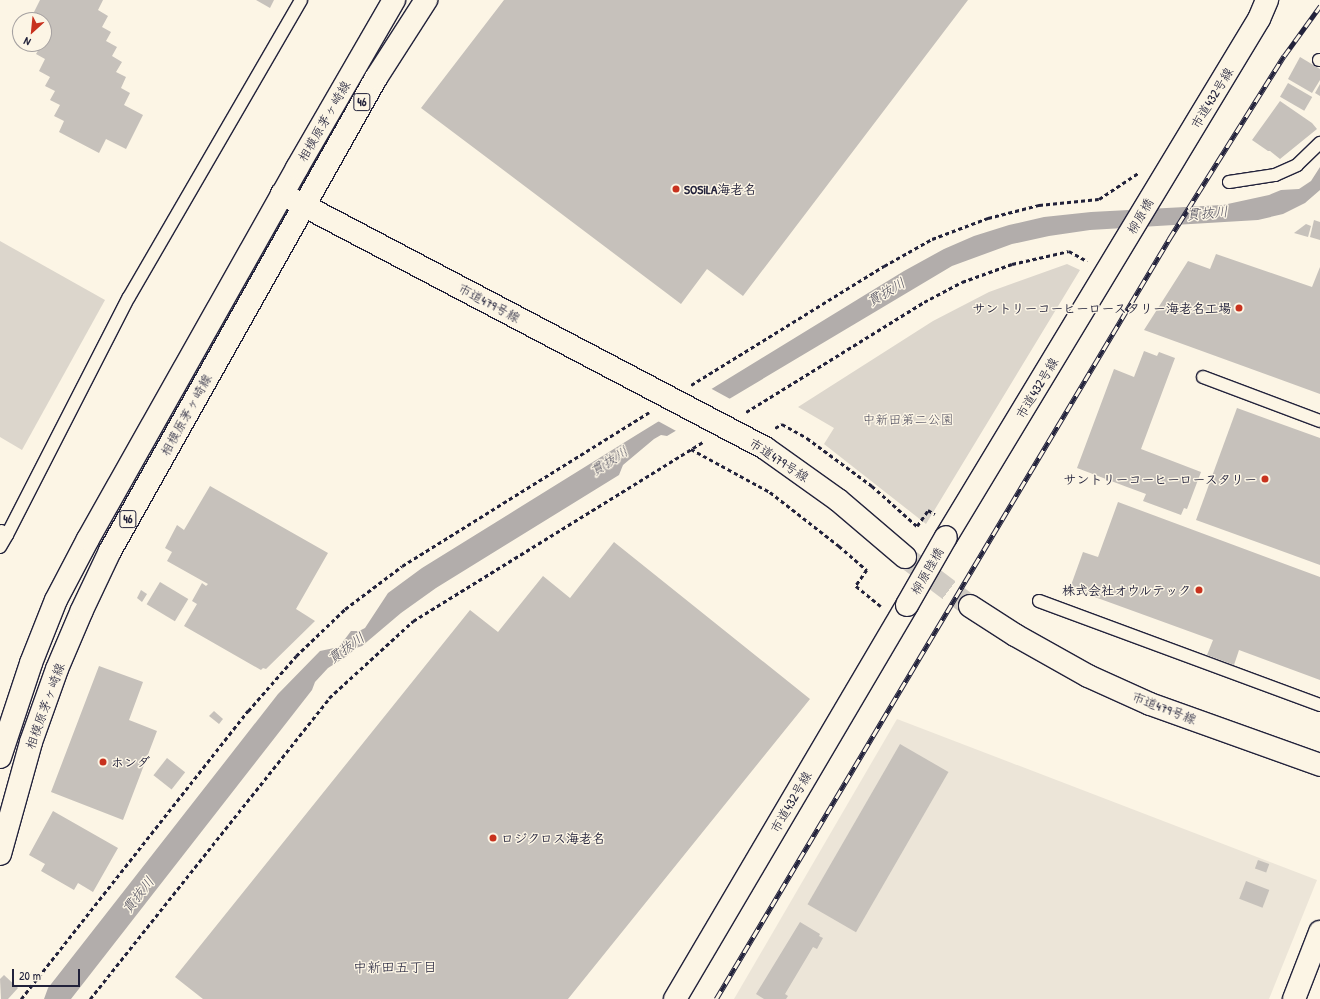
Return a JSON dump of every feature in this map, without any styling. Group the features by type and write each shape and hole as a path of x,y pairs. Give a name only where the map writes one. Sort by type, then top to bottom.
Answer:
{"street":[{"name":"相模原茅ヶ崎線","path":"0,758 31,662 56,600 96,525 282,194 394,0"},
{"name":"相模原茅ヶ崎線","path":"0,854 31,742 57,670 82,610 110,550 376,78 426,0"},
{"name":"市道432号線","path":"1153,194 1259,19 1267,0"},
{"name":"市道479号線","path":"282,194 303,206 682,393 713,431 765,448 804,474 838,500 905,557"},
{"name":"柳原橋","path":"1127,239 1153,194"},
{"name":"市道432号線","path":"946,537 1127,239"},
{"name":"柳原陸橋","path":"907,605 946,537"},
{"name":"市道432号線","path":"675,999 907,605"},
{"name":"市道479号線","path":"970,606 1015,635 1088,676 1150,704 1320,765"},
{"path":"1294,999 1320,932"}],"lane":[{"path":"0,547 3,533 129,297 301,0"},
{"path":"1229,182 1275,175 1297,165 1320,143"},
{"path":"1203,377 1320,421"},
{"path":"1039,601 1320,705"}],"path":[{"path":"682,393 884,266 932,239 988,218 1039,205 1099,199 1139,173 1145,173"},
{"path":"743,414 924,302 962,282 1012,264 1069,251 1091,263"},
{"path":"21,999 248,711 301,650 345,610 402,566 653,409"},
{"path":"773,430 782,424 807,438 872,486 917,526 928,510"},
{"path":"90,999 329,698 413,621 691,448 713,431"},
{"path":"691,448 770,492 839,546 867,570 856,586 883,608"}],"shaded area":[{"path":"897,719 1317,880 1269,999 734,999"}],"green space":[{"path":"0,241 105,300 22,450 0,437"},
{"name":"中新田第二公園","path":"1067,264 1080,270 926,524 824,444 834,428 798,407 933,321 989,292"}],"water":[{"name":"貫抜川","path":"1320,167 1320,190 1305,203 1283,214 1258,220 1090,230 1049,236 1012,244 952,266 667,436 661,435 654,439 623,465 619,475 436,588 401,613 362,646 356,648 347,656 328,668 315,682 312,690 71,999 44,999 48,988 278,694 320,651 339,647 351,631 359,631 365,628 388,593 422,568 904,271 944,249 974,236 1009,225 1044,217 1091,212 1223,205 1269,195 1281,190 1299,189 1311,181"}],"pier":[{"path":"710,388 732,400 678,432 656,420"}],"building":[{"path":"40,0 103,0 98,10 108,16 102,27 111,32 106,41 117,47 112,56 122,62 116,72 126,77 121,88 130,93 124,105 143,115 126,149 106,139 99,153 59,132 64,121 54,116 60,105 50,100 55,91 45,86 50,77 39,71 45,59 36,54 37,52 52,52 52,12 34,12"},
{"path":"256,0 274,0 270,8"},
{"name":"SOSiLA海老名","path":"504,0 968,0 743,296 707,269 681,304 421,108"},
{"path":"1300,57 1320,69 1320,80 1312,93 1288,79"},
{"path":"1288,83 1312,97 1304,111 1280,97"},
{"path":"1320,84 1320,96 1315,93"},
{"path":"1280,101 1312,123 1317,129 1280,159 1252,140"},
{"path":"1314,220 1320,222 1320,240 1310,237"},
{"path":"1306,224 1311,226 1308,237 1294,233"},
{"name":"サントリーコーヒーロースタリー海老名工場","path":"1216,254 1312,287 1320,267 1320,394 1144,330 1188,261 1210,269"},
{"path":"1144,351 1157,356 1159,352 1175,358 1141,449 1201,472 1187,509 1184,508 1181,515 1143,501 1146,494 1077,468 1114,369 1134,377"},
{"name":"サントリーコーヒーロースタリー","path":"1237,408 1320,438 1320,565 1196,520"},
{"path":"210,486 328,553 296,609 315,621 266,669 263,668 261,670 184,626 197,604 192,601 202,583 206,586 208,584 167,561 172,552 165,548 177,525 184,530"},
{"name":"株式会社オウルテック","path":"1118,502 1320,577 1320,680 1239,650 1234,665 1207,655 1213,640 1070,588 1083,552 1098,557"},
{"name":"ロジクロス海老名","path":"614,542 810,699 568,999 203,999 175,977 470,610 498,632 543,576 570,598"},
{"path":"160,582 188,599 175,621 147,604"},
{"path":"141,590 147,594 142,602 137,598"},
{"path":"99,666 143,682 129,720 157,731 123,820 51,792"},
{"path":"214,711 223,719 219,724 209,716"},
{"path":"900,744 948,772 856,932 808,904"},
{"path":"167,758 185,772 172,789 153,775"},
{"path":"53,811 118,848 93,892 78,883 74,890 41,871 45,864 29,855"},
{"path":"1258,860 1269,864 1266,873 1255,868"},
{"path":"1246,881 1269,890 1263,908 1239,899"},
{"path":"800,922 820,934 819,936 823,938 817,949 813,947 785,994 788,996 786,999 764,999 756,994"},
{"path":"4,975 18,988 8,999 1,999 0,979"}],"tunnel":[{"path":"905,557 970,606"}],"railway":[{"path":"716,999 1169,239 1284,56 1320,6"}],"place":[{"name":"SOSiLA海老名","path":"676,189"},
{"name":"サントリーコーヒーロースタリー海老名工場","path":"1239,308"},
{"name":"サントリーコーヒーロースタリー","path":"1265,479"},
{"name":"株式会社オウルテック","path":"1199,590"},
{"name":"ホンダ","path":"103,762"},
{"name":"ロジクロス海老名","path":"493,838"}],"district":[{"name":"中新田五丁目","path":"395,967"}]}
